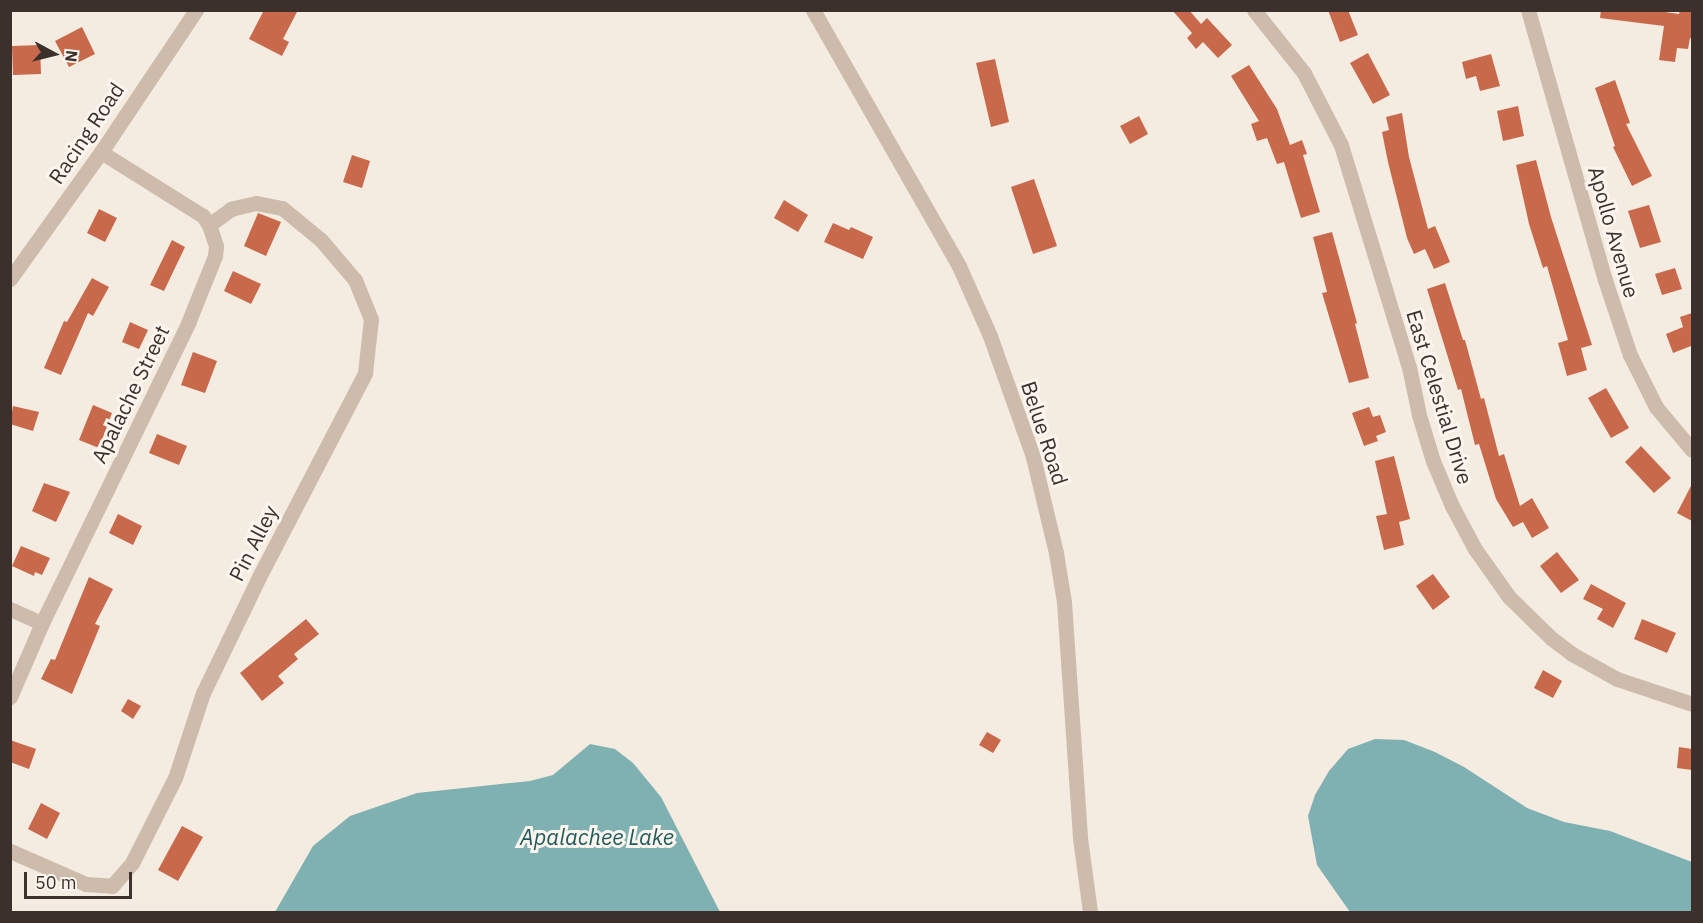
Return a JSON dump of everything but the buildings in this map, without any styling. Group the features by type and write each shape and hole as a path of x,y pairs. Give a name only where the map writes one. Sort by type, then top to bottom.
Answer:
{"street":[{"name":"Racing Road","path":"10,279 101,152 196,10"},
{"name":"Belue Road","path":"813,10 959,266 990,336 1033,457 1052,533 1064,602 1080,838 1090,912"},
{"name":"East Celestial Drive","path":"1254,10 1304,73 1341,145 1409,367 1419,415 1433,461 1474,549 1509,597 1551,638 1572,654 1617,679 1692,704"},
{"name":"Apollo Avenue","path":"1528,10 1605,280 1630,355 1656,407 1692,450"},
{"path":"101,152 203,216 209,225"},
{"name":"Pin Alley","path":"10,851 86,884 112,886 132,863 175,778 203,693 259,577 365,373 370,319 355,280 321,240 282,208 256,203 231,209 209,225"},
{"name":"Apalache Street","path":"10,697 42,623 188,322 214,256 216,246 209,225"},
{"path":"10,609 42,623"}],"water":[{"path":"1375,739 1404,740 1435,752 1464,767 1527,808 1564,822 1610,831 1692,862 1692,912 1350,912 1317,865 1308,816 1315,795 1329,771 1348,749"},
{"name":"Apalachee Lake","path":"590,744 615,749 633,763 661,797 720,912 275,912 313,846 350,816 417,793 530,781 553,775"}]}
